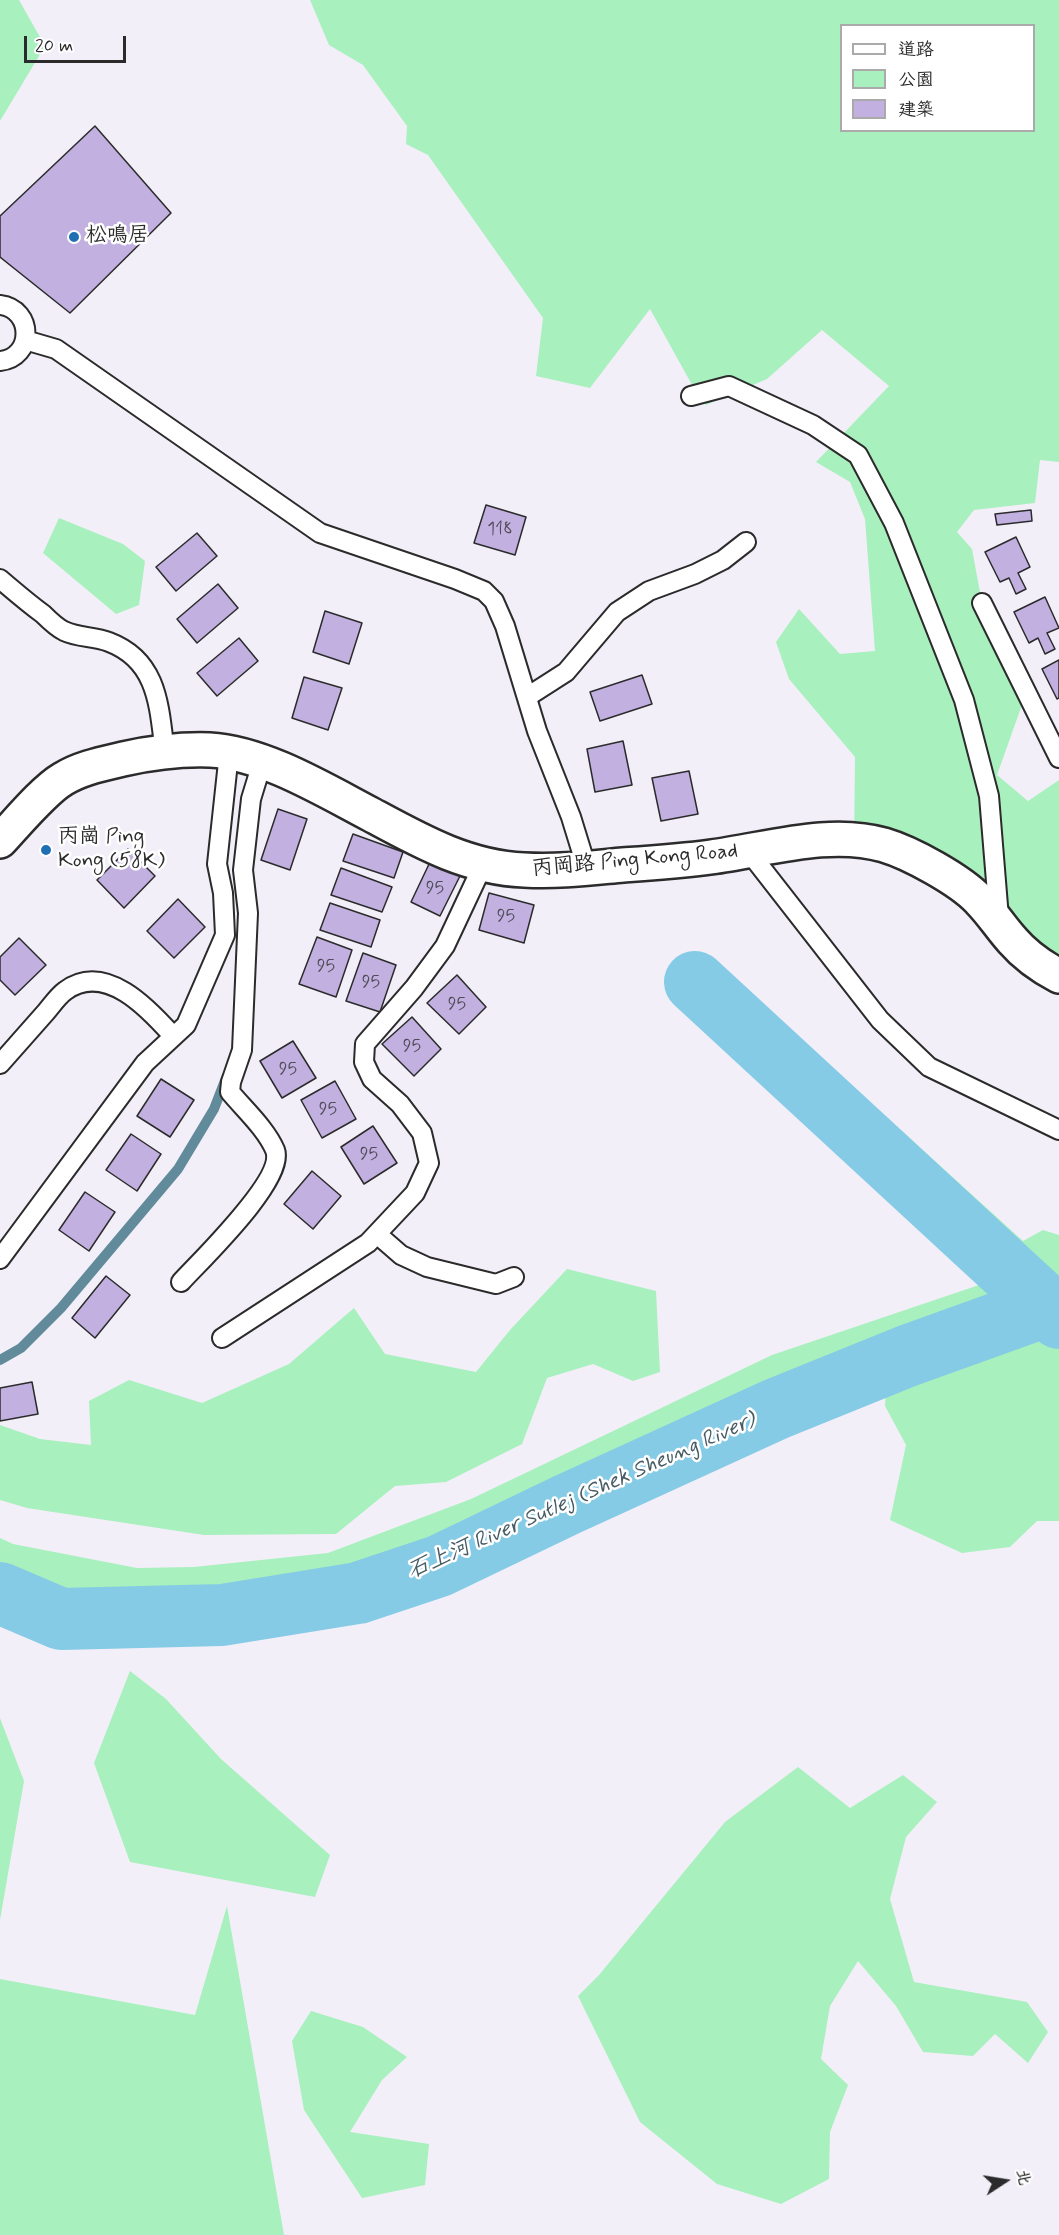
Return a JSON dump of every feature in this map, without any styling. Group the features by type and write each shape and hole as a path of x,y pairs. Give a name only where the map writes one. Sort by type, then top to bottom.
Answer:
{"street":[{"name":"丙岡路 Ping Kong Road","path":"0,840 60,781 90,767 136,756 210,750 262,763 315,785 408,834 483,866 565,871 709,858 824,840 846,839 888,846 942,873 962,886 977,898 1030,957 1059,976"}],"lane":[{"path":"0,305 13,309 25,324 25,340 14,357 0,361"},
{"path":"25,340 56,350 320,532 484,591 494,602 505,626 537,731 571,817 587,868"},
{"path":"691,396 729,386 813,425 858,455 894,523 964,700 989,796 1000,926"},
{"path":"527,697 566,672 617,612 649,591 695,574 723,560 746,542"},
{"path":"0,579 62,630 78,636 106,641 123,648 138,661 151,678 158,697 165,753"},
{"path":"982,603 1059,758"},
{"path":"0,1259 145,1063 186,1025 225,935 223,893 217,864 229,753"},
{"path":"182,1282 250,1208 275,1168 276,1152 261,1129 230,1092 242,1050 248,913 243,870 251,799 262,763"},
{"path":"749,852 880,1020 929,1067 1059,1130"},
{"path":"222,1338 378,1235 416,1194 429,1163 422,1133 400,1104 372,1078 364,1062 365,1044 414,988 445,946 483,866"},
{"path":"0,1064 64,991 82,982 99,982 127,992 151,1012 173,1036"},
{"path":"378,1235 401,1255 427,1267 496,1284 514,1277"}],"green space":[{"path":"0,0 19,0 45,46 0,121"},
{"path":"310,0 1059,0 1059,462 1040,460 1035,503 974,510 957,532 972,549 982,603 1023,702 997,775 1028,801 1059,780 1059,970 982,883 854,848 855,757 789,679 776,642 799,609 840,654 875,651 865,519 850,482 816,462 889,386 822,330 767,379 706,405 691,383 650,309 590,388 536,376 543,318 428,155 406,144 407,126 363,65 329,45"},
{"path":"59,518 123,544 145,561 139,605 116,614 43,553"},
{"path":"706,953 1023,1241 1043,1230 1059,1235 1059,1521 1037,1521 1010,1547 962,1553 890,1520 906,1445 885,1406 886,1388 571,1522 404,1598 257,1630 177,1637 66,1633 0,1604 0,1538 13,1544 137,1568 194,1567 328,1553 471,1499 772,1355 985,1283 679,995"},
{"path":"567,1269 656,1291 660,1372 633,1381 593,1364 547,1378 522,1444 446,1482 395,1486 336,1534 204,1535 27,1508 0,1500 0,1425 40,1439 91,1445 89,1401 129,1380 202,1403 289,1364 354,1308 385,1354 476,1372 510,1330"},
{"path":"130,1671 166,1699 221,1759 330,1855 315,1897 130,1862 94,1763"},
{"path":"0,1718 24,1781 0,1920"},
{"path":"798,1767 850,1808 903,1775 937,1802 906,1837 890,1899 914,1982 1027,2002 1048,2032 1028,2063 995,2034 973,2056 923,2052 896,2006 858,1961 830,2006 821,2059 848,2085 830,2132 829,2179 781,2204 717,2184 640,2122 578,1996 599,1975 725,1822"},
{"path":"227,1906 284,2235 0,2235 0,1979 195,2015"},
{"path":"311,2011 363,2027 407,2057 382,2080 350,2132 429,2144 425,2185 362,2198 304,2110 292,2041"}],"building":[{"name":"松鳴居","path":"95,126 171,213 70,313 0,257 0,216"},
{"path":"486,505 526,517 515,555 474,543"},
{"path":"1031,510 1032,521 997,525 995,514"},
{"path":"197,533 217,556 176,591 156,567"},
{"path":"1016,537 1030,567 1018,573 1026,589 1016,594 1009,578 1000,582 985,552"},
{"path":"218,584 238,608 197,643 177,619"},
{"path":"1045,597 1059,628 1047,633 1055,649 1045,654 1038,638 1029,643 1014,612"},
{"path":"325,611 362,623 349,664 313,652"},
{"path":"239,638 258,661 217,696 197,673"},
{"path":"1059,660 1059,698 1057,699 1042,669"},
{"path":"642,675 652,704 600,721 590,692"},
{"path":"304,677 342,688 328,730 292,718"},
{"path":"623,741 632,785 595,792 587,749"},
{"path":"689,771 698,814 661,821 652,778"},
{"path":"278,809 307,819 290,870 261,860"},
{"path":"353,834 403,852 394,878 343,861"},
{"path":"128,849 155,876 124,908 97,880"},
{"path":"430,862 460,876 440,916 411,902"},
{"path":"341,868 392,887 382,912 331,895"},
{"path":"489,893 534,905 524,943 479,930"},
{"path":"178,899 205,927 174,958 147,931"},
{"path":"330,903 380,920 371,947 320,930"},
{"path":"317,937 352,950 336,997 299,984"},
{"path":"19,938 46,965 15,995 0,980 0,957"},
{"path":"363,953 396,965 380,1012 346,1001"},
{"path":"457,975 486,1007 459,1034 427,1003"},
{"path":"412,1017 441,1049 414,1076 382,1044"},
{"path":"293,1041 316,1078 282,1098 260,1061"},
{"path":"161,1079 194,1100 170,1137 137,1116"},
{"path":"335,1081 356,1119 322,1138 301,1100"},
{"path":"373,1126 397,1163 364,1184 341,1147"},
{"path":"131,1134 161,1154 137,1191 106,1170"},
{"path":"312,1171 341,1196 313,1229 284,1204"},
{"path":"85,1192 115,1212 89,1251 59,1230"},
{"path":"106,1276 130,1295 95,1338 72,1318"},
{"path":"32,1382 38,1414 0,1421 0,1388"}],"waterway":[{"name":"石上河 River Sutlej (Shek Sheung River)","path":"695,982 1059,1318"},
{"path":"0,1360 21,1348 61,1308 178,1169 214,1109 226,1078"},
{"name":"石上河 River Sutlej (Shek Sheung River)","path":"0,1593 61,1619 222,1615 358,1593 439,1566 776,1409 907,1356 1046,1306"}],"place":[{"name":"松鳴居","path":"74,237"},
{"name":"丙崗 Ping Kong (58K)","path":"46,850"}]}
